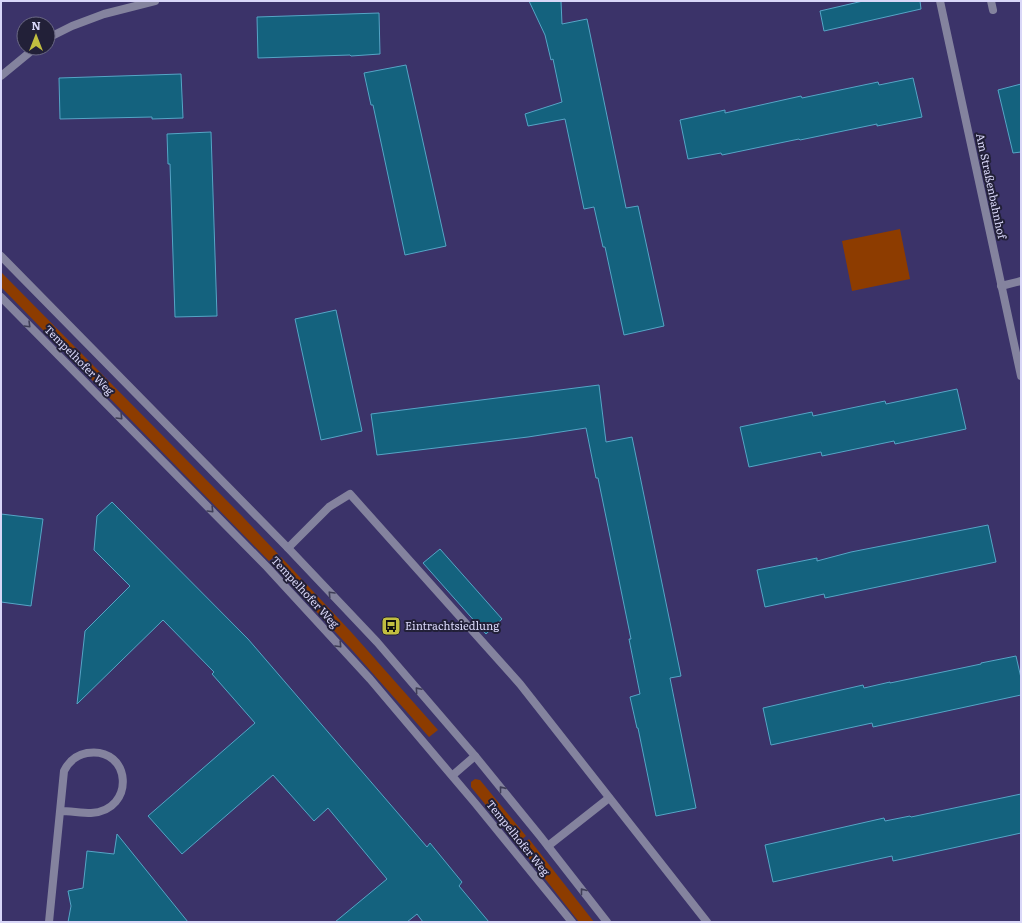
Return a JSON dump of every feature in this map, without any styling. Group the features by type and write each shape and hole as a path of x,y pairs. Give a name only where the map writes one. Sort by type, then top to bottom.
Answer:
{"street":[{"path":"56,34 72,26 104,14 155,1"},
{"name":"Am Straßenbahnhof","path":"940,1 1021,376"},
{"path":"992,1 994,10"},
{"path":"1,76 25,56"},
{"name":"Tempelhofer Weg","path":"1,256 288,548 377,642 475,756 607,922"},
{"path":"1001,286 1021,281"},
{"name":"Tempelhofer Weg","path":"1,297 267,567 370,679 453,776 572,922"},
{"name":"Tempelhofer Weg","path":"288,548 329,507 350,494 520,684 707,922"},
{"path":"49,922 60,811 64,771 68,764 79,754 96,752 112,758 123,774 123,789 116,803 104,810 92,813 60,811"},
{"path":"453,776 475,756"},
{"name":"Tempelhofer Weg","path":"548,846 609,798"}],"shaded area":[{"path":"900,229 910,279 852,291 842,241"},
{"path":"1,272 278,554 269,561 1,287"},
{"path":"281,557 352,633 438,730 429,737 353,651 273,565"},
{"path":"475,779 480,780 526,836 517,843 471,787 471,782"},
{"path":"529,839 594,922 579,922 520,847"}],"building":[{"path":"529,1 561,1 562,24 587,19 626,208 638,206 664,326 624,335 605,247 603,247 594,207 584,209 565,119 528,126 525,114 562,102 553,59 551,60 545,35"},
{"path":"863,1 920,1 921,9 824,31 820,11"},
{"path":"379,13 380,54 258,58 257,17"},
{"path":"406,65 446,246 405,255 373,105 371,105 364,73"},
{"path":"181,74 183,118 152,119 152,117 60,119 59,78"},
{"path":"913,78 922,117 877,126 877,124 722,155 721,153 688,159 680,120 725,110 725,113 801,96 802,98 878,82 879,85"},
{"path":"1021,84 1021,152 1013,153 998,90"},
{"path":"211,132 217,316 175,317 170,164 168,164 167,134"},
{"path":"336,310 362,431 321,440 295,319"},
{"path":"599,385 606,442 632,437 681,676 670,678 696,808 656,816 630,697 640,694 629,639 631,639 598,478 596,478 586,428 528,437 377,455 371,414"},
{"path":"957,389 966,429 895,444 894,441 822,456 821,452 749,467 740,427 812,412 813,416 885,401 886,404"},
{"path":"112,502 248,639 427,847 430,843 462,882 459,886 489,922 423,922 417,914 407,922 335,922 387,879 328,808 314,821 273,775 182,854 148,816 255,723 212,674 214,672 163,620 77,704 85,631 130,586 94,550 97,516"},
{"path":"1,514 43,519 31,606 1,602"},
{"path":"988,525 996,562 825,598 824,594 765,607 757,570 817,558 817,561 851,552"},
{"path":"440,549 502,619 486,634 423,563"},
{"path":"1016,656 1021,678 1021,695 873,727 872,723 771,745 763,708 863,685 864,688"},
{"path":"1021,794 1021,833 893,861 892,856 773,882 765,845 884,818 885,821 911,817"},
{"path":"117,834 188,922 68,922 71,906 68,891 83,888 87,851 114,854"}],"place":[{"name":"Eintrachtsiedlung","path":"391,626"}]}
